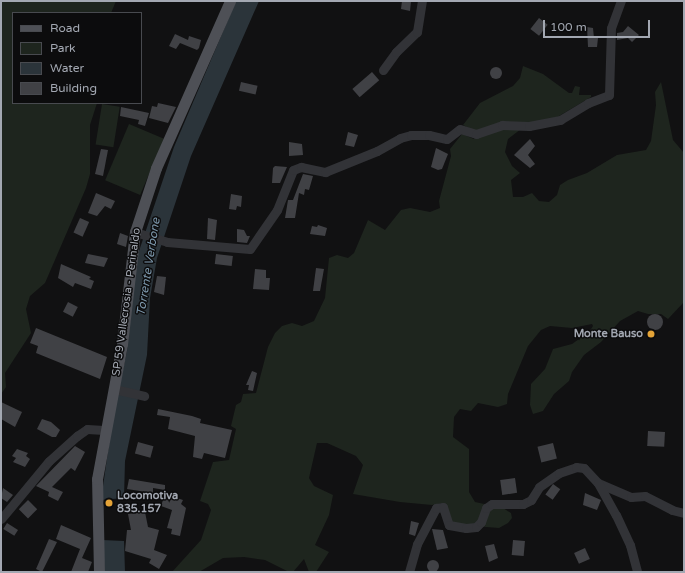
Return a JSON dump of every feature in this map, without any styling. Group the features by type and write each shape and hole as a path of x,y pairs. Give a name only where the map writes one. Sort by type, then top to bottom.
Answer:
{"main road":[{"name":"SP 59 Vallecrosia - Perinaldo","path":"99,572 97,479 104,430 116,389 139,233 156,168 230,1"}],"street":[{"path":"383,70 396,52 417,32 422,1"},
{"path":"139,233 167,242 250,249 276,210 293,170 301,167 325,172 377,151 400,138 412,135 429,135 447,139 460,129 476,134 502,125 529,126 560,120 588,103 609,95 611,28 621,1"},
{"path":"116,389 142,396"},
{"path":"2,516 49,461 77,436 87,429 104,430"},
{"path":"409,572 418,540 436,508 443,507 449,525 466,528 476,527 486,508 492,504 527,502 531,500 539,487 559,473 576,467 584,468 598,483 630,545 637,572"},
{"path":"598,483 631,497 645,496 672,510 684,513"}],"green space":[{"path":"1,1 116,1 111,12 12,12 12,104 97,104 90,125 90,174 86,188 45,283 30,296 26,309 31,333 5,373 6,387 1,394"},
{"path":"523,66 543,74 569,93 572,93 575,86 580,87 579,95 591,95 591,97 554,119 476,132 463,125 480,103 513,86 520,78"},
{"path":"661,82 673,140 684,153 684,302 668,319 661,314 648,314 638,311 620,321 601,342 584,355 572,372 569,381 554,394 543,411 533,414 530,405 531,384 545,369 553,349 572,344 589,332 593,326 592,324 572,328 550,326 541,330 528,346 508,394 507,404 498,407 478,403 471,411 460,409 454,417 453,437 469,449 469,492 475,502 503,508 511,513 512,518 508,523 499,528 461,525 451,521 447,506 443,503 432,505 400,502 353,494 363,465 356,456 327,443 317,443 309,478 314,486 333,495 329,515 315,545 329,552 316,572 309,572 304,559 293,572 289,572 265,560 244,557 223,558 199,572 172,572 201,540 211,510 208,504 200,501 213,462 229,460 236,429 231,426 236,405 241,402 243,394 256,393 268,347 275,333 282,326 292,323 302,326 314,321 325,298 329,258 337,255 348,258 354,253 368,220 385,230 401,210 410,208 430,212 440,208 439,201 451,156 450,149 462,134 474,139 499,128 521,129 508,139 505,152 512,166 520,173 511,180 513,197 523,197 532,193 539,201 549,202 557,195 560,185 568,180 587,173 617,155 646,150 651,141 656,105 655,92"},
{"path":"102,104 120,107 113,147 96,144"},
{"path":"129,124 164,139 140,195 105,180"}],"water":[{"name":"Torrente Verbone","path":"236,1 259,1 191,156 157,258 150,298 147,355 125,461 124,498 101,500 113,417 127,351 137,257 174,147"},
{"path":"102,540 124,541 125,572 105,572"}],"building":[{"path":"402,1 411,1 410,11 401,9"},
{"path":"539,18 548,25 539,36 530,29"},
{"path":"628,26 639,35 632,42 628,38 617,40 617,33 623,32"},
{"path":"587,27 593,28 594,38 598,38 597,47 588,47"},
{"path":"175,34 188,40 189,36 201,40 199,48 197,50 180,43 176,49 169,46"},
{"path":"498,67 501,68 501,78 494,79 491,78 490,71 491,68"},
{"path":"372,72 379,80 360,97 352,89"},
{"path":"241,82 258,86 256,95 239,91"},
{"path":"158,103 176,107 168,123 149,118 152,106 157,107"},
{"path":"121,107 149,113 145,126 138,124 139,120 120,116"},
{"path":"348,132 358,135 354,147 345,145"},
{"path":"530,139 535,146 528,155 535,164 530,168 514,155"},
{"path":"289,142 302,144 303,155 289,156"},
{"path":"436,148 448,154 442,169 438,170 431,167"},
{"path":"101,149 108,150 103,176 95,174"},
{"path":"275,166 287,167 280,183 272,183 273,168"},
{"path":"303,174 313,176 309,190 305,189 304,195 299,193 295,218 285,218 288,200 293,200"},
{"path":"96,193 115,201 111,209 105,206 97,216 88,213"},
{"path":"231,194 242,196 241,207 237,206 236,210 229,209"},
{"path":"80,218 89,222 83,237 73,233"},
{"path":"208,218 217,220 215,240 207,239"},
{"path":"318,225 327,228 325,236 310,234 312,226 317,227"},
{"path":"237,229 244,230 247,236 250,236 247,243 237,242"},
{"path":"120,233 128,236 126,247 117,244"},
{"path":"88,254 108,258 104,267 85,263"},
{"path":"216,254 233,256 232,266 215,264"},
{"path":"61,264 91,277 89,279 94,281 91,289 75,283 73,287 58,278"},
{"path":"316,268 324,269 320,291 313,291"},
{"path":"255,269 266,270 266,278 270,278 269,290 253,289"},
{"path":"157,276 166,277 164,295 154,292"},
{"path":"68,302 78,307 73,317 63,312"},
{"path":"655,314 662,319 663,322 658,329 655,330 648,325 647,322 652,315"},
{"path":"36,328 107,357 100,379 36,353 38,346 30,343"},
{"path":"252,371 257,373 253,391 248,390 249,385 246,385"},
{"path":"1,402 22,412 15,427 1,419"},
{"path":"158,409 192,416 201,419 200,423 232,430 225,458 204,453 202,459 193,457 195,436 168,429 170,417 157,415"},
{"path":"42,419 51,422 60,430 56,437 52,437 37,429"},
{"path":"648,431 665,432 664,447 647,446"},
{"path":"138,442 153,446 150,458 135,454"},
{"path":"553,443 557,459 541,462 537,447"},
{"path":"75,446 85,452 75,471 71,468 52,487 63,492 58,501 48,496 49,492 36,486"},
{"path":"17,449 28,453 26,456 30,459 25,467 13,462 16,458 12,456"},
{"path":"515,478 517,493 502,495 500,480"},
{"path":"129,479 165,485 165,490 153,488 153,493 127,489"},
{"path":"553,484 560,489 553,500 545,495"},
{"path":"3,488 13,495 7,502 1,498"},
{"path":"585,493 601,500 597,510 583,505"},
{"path":"165,494 183,500 181,504 186,508 180,536 171,534 172,529 167,528 172,510 161,506"},
{"path":"28,500 37,509 28,518 19,509"},
{"path":"145,512 148,527 159,530 154,550 167,555 159,569 149,563 151,559 125,551 127,530 131,530 128,514"},
{"path":"411,521 419,523 415,536 409,534"},
{"path":"7,523 18,530 14,536 3,529"},
{"path":"61,525 91,538 82,558 92,562 88,572 71,572 80,549 56,539"},
{"path":"432,529 443,530 448,548 437,550"},
{"path":"49,539 57,542 42,572 36,569"},
{"path":"513,540 525,541 524,556 512,555"},
{"path":"494,544 498,558 489,562 485,546"},
{"path":"585,548 590,559 579,564 574,553"},
{"path":"433,560 437,562 439,566 437,570 433,572 429,570 427,566 429,562"}],"place":[{"name":"Monte Bauso","path":"651,334"},
{"name":"Locomotiva 835.157","path":"109,503"}]}
